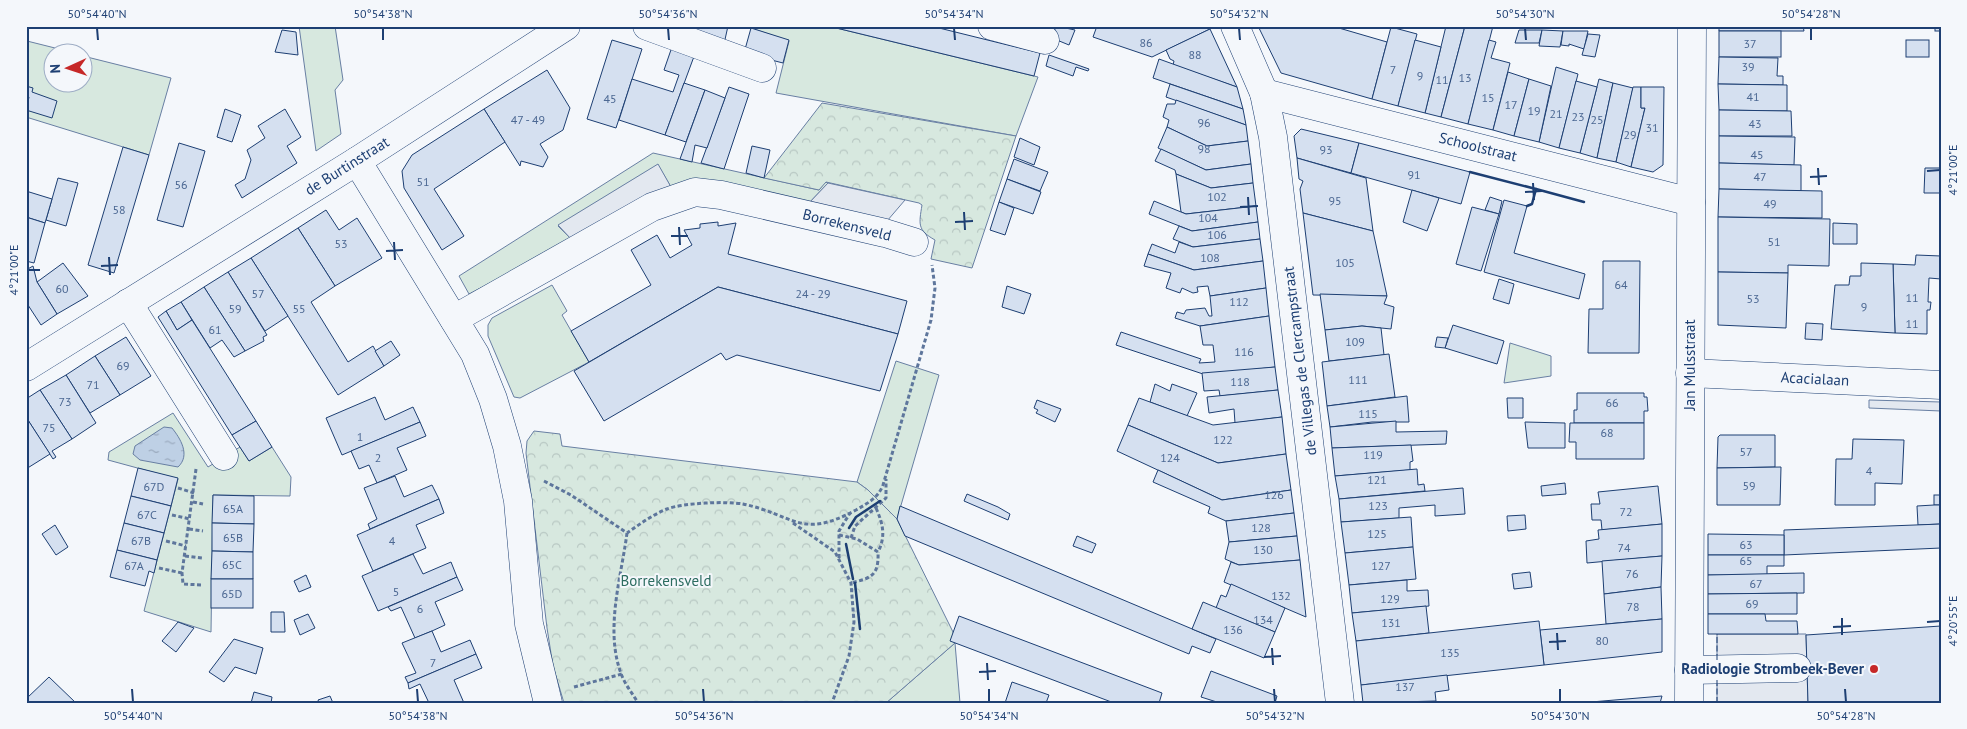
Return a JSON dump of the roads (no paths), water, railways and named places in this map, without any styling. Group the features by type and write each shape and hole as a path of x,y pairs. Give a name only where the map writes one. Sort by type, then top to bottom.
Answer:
{"street":[{"name":"de Burtinstraat","path":"26,367 357,161 566,26"},
{"path":"647,26 762,68"},
{"path":"992,26 1045,40"},
{"name":"de Villegas de Clercampstraat","path":"1235,26 1264,93 1273,137 1340,703"},
{"name":"Jan Mulsstraat","path":"1690,703 1692,26"},
{"name":"Schoolstraat","path":"1264,93 1691,202"},
{"path":"357,161 382,206 475,354 494,398 512,468 518,501 530,624 547,700"},
{"name":"Borrekensveld","path":"454,319 652,207 696,192 740,199 885,233 914,242"},
{"path":"128,303 224,456"},
{"name":"Acacialaan","path":"1690,373 1941,385"},
{"path":"1690,670 1797,668"}],"water":[{"path":"164,427 172,428 183,447 184,457 178,467 140,460 133,454 135,446"}],"place":[{"name":"Radiologie Strombeek-Bever","path":"1874,669"}]}
